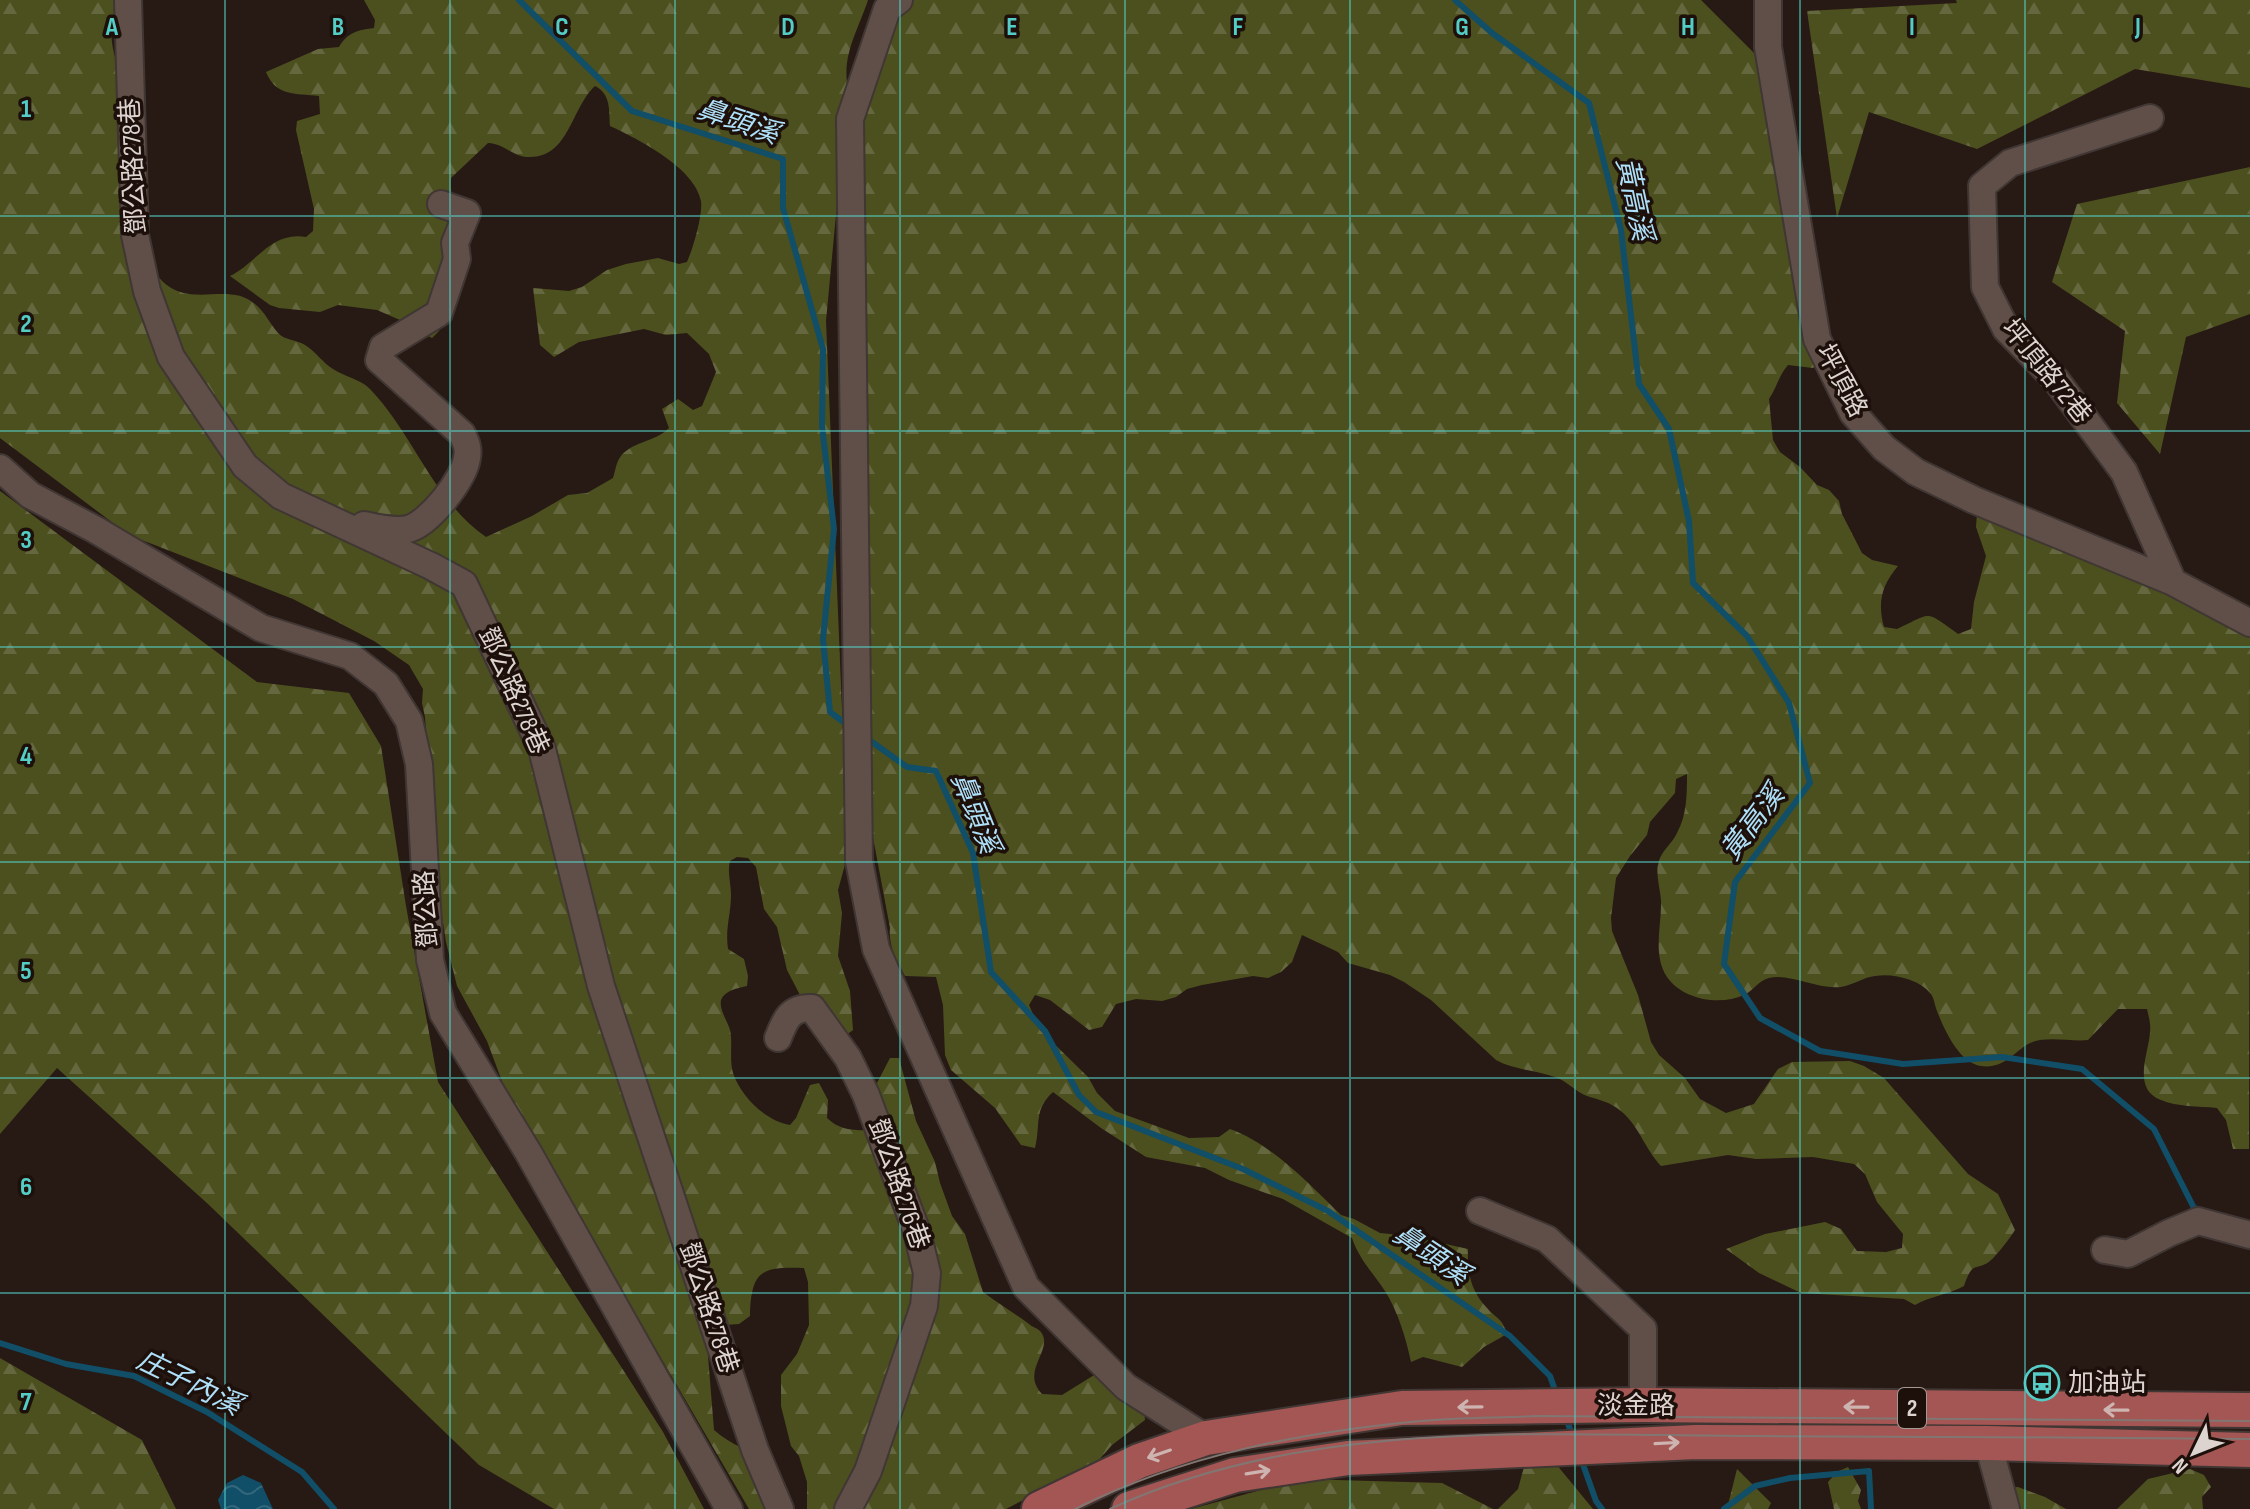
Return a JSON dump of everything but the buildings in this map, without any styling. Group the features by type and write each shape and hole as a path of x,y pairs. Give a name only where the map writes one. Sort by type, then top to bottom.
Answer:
{"main road":[{"name":"淡金路","path":"1039,1509 1139,1461 1206,1438 1402,1408 1643,1405 2250,1410"},
{"name":"淡金路","path":"1129,1509 1235,1475 1348,1458 1696,1442 1988,1443 2250,1450"}],"street":[{"name":"鄧公路278巷","path":"128,0 135,235 147,291 171,357 245,466 281,496 464,584 542,749 601,986 755,1450 780,1509"},
{"path":"899,0 887,9 850,119 859,861 876,949 1026,1287 1126,1387 1206,1438"},
{"name":"坪頂路","path":"1768,0 1768,47 1817,339 1853,413 1884,448 1916,472 1974,500 2173,582 2250,623"},
{"name":"坪頂路72巷","path":"2150,118 2010,163 1982,186 1981,221 1985,287 2006,329 2056,380 2124,472 2173,582"},
{"path":"323,516 384,530 409,529 425,519 450,493 467,461 468,446 462,434 379,360 383,347 439,313 457,259 455,243 467,213 441,204"},
{"name":"鄧公路","path":"0,468 30,495 96,530 261,628 350,656 386,684 409,721 419,764 430,960 443,1013 528,1152 729,1509"},
{"name":"鄧公路276巷","path":"778,1038 787,1016 801,1007 812,1008 848,1058 866,1095 902,1191 927,1273 924,1306 919,1321 868,1471 848,1509"},
{"path":"1480,1211 1547,1239 1643,1329 1643,1405"},
{"path":"2105,1250 2128,1254 2198,1221 2250,1235"},
{"path":"1988,1443 2006,1509"}],"green space":[{"path":"0,0 119,0 112,25 112,39 124,82 152,268 164,283 177,291 243,297 259,307 281,335 305,345 333,369 370,389 452,505 486,537 568,495 587,493 613,478 624,453 669,428 662,409 678,399 693,410 702,406 716,372 709,354 687,333 666,335 644,329 579,342 554,357 540,345 533,288 569,291 582,287 607,270 626,264 658,258 679,264 687,262 700,214 701,201 697,189 664,156 610,126 607,98 595,86 553,149 529,157 488,143 451,178 452,196 468,228 469,245 439,331 432,338 377,310 338,305 320,312 279,308 270,305 230,276 274,243 294,236 306,237 313,231 314,209 296,130 297,121 320,114 319,96 281,90 266,72 318,49 339,47 354,33 374,28 375,20 364,0 868,0 847,64 848,87 826,321 847,831 846,861 838,890 842,913 838,956 850,991 853,1030 845,1036 806,1005 787,970 777,927 764,909 756,867 748,858 737,857 730,861 731,902 727,934 728,949 744,959 747,986 725,994 721,1008 730,1030 732,1068 737,1082 756,1106 781,1123 790,1125 810,1085 819,1083 828,1100 827,1118 833,1123 852,1130 881,1130 877,1083 890,1058 899,1058 916,1121 935,1162 952,1216 965,1234 983,1292 1039,1330 1044,1338 1034,1377 1042,1394 1062,1395 1099,1372 1144,1411 1145,1420 1112,1445 1098,1461 1006,1509 807,1509 807,1482 799,1456 791,1446 781,1406 781,1375 797,1354 809,1325 808,1282 804,1268 778,1268 761,1274 756,1281 750,1316 739,1324 725,1325 709,1342 714,1430 772,1466 783,1490 784,1509 749,1509 506,1092 487,1041 457,986 437,884 423,689 409,665 374,641 293,599 129,535 0,438"},
{"path":"899,0 1701,0 1757,56 1822,360 1813,368 1788,365 1782,373 1769,399 1773,440 1780,452 1839,501 1842,514 1862,553 1872,560 1898,566 1882,594 1884,627 1897,629 1928,616 1958,634 1971,629 1974,602 1986,556 1976,527 1977,513 2031,527 2250,635 2249,1149 2233,1149 2226,1120 2217,1108 2181,1105 2152,1095 2144,1080 2150,1030 2147,1009 2118,1009 2088,1040 2034,1041 2001,1063 1981,1066 1966,1059 1953,1044 1931,994 1920,984 1905,978 1875,976 1832,987 1777,977 1762,981 1744,995 1724,1000 1702,999 1682,991 1667,977 1660,959 1661,900 1657,868 1683,819 1687,774 1676,779 1675,793 1650,822 1647,835 1616,878 1612,931 1638,995 1651,1042 1659,1055 1685,1078 1700,1099 1726,1113 1754,1104 1778,1069 1792,1062 1850,1061 1884,1078 1968,1174 1998,1194 2015,1230 1990,1261 1972,1269 1964,1286 1915,1305 1904,1299 1801,1293 1759,1273 1726,1249 1765,1234 1825,1222 1841,1229 1857,1251 1886,1252 1902,1248 1903,1234 1877,1202 1865,1174 1854,1164 1813,1157 1756,1159 1728,1155 1661,1166 1633,1124 1617,1108 1583,1094 1555,1077 1496,1060 1431,1000 1404,982 1348,963 1338,952 1302,935 1292,962 1268,978 1253,976 1202,985 1162,1001 1136,999 1116,1004 1102,1027 1089,1030 1050,1000 1035,995 1029,1005 1040,1030 1088,1077 1097,1093 1115,1111 1189,1138 1219,1137 1230,1129 1261,1144 1303,1178 1341,1215 1380,1233 1410,1236 1468,1249 1469,1274 1474,1289 1507,1334 1484,1347 1462,1367 1423,1357 1411,1362 1394,1308 1352,1238 1283,1199 1205,1168 1146,1157 1053,1092 1040,1112 1035,1148 1021,1145 995,1108 951,1070 945,1055 943,1005 936,977 905,976 894,953 854,736 864,169 860,126"},
{"path":"1956,0 2250,0 2250,88 2135,69 1977,149 1869,112 1837,218 1807,11 1957,3"},
{"path":"2250,167 2250,314 2186,337 2160,454 2117,403 2125,331 2052,282 2077,204"},
{"path":"0,491 257,682 349,693 381,746 438,1082 663,1432 704,1509 554,1509 479,1465 208,1204 57,1068 0,1134"},
{"path":"0,1358 142,1440 176,1509 0,1509"},
{"path":"1525,1463 1556,1464 1593,1509 1498,1509 1518,1489"},
{"path":"1848,1467 1861,1490 1858,1501 1861,1509 1834,1509 1828,1482 1837,1472"},
{"path":"1737,1469 1771,1503 1768,1509 1727,1509"},
{"path":"2190,1469 2204,1475 2211,1487 2202,1497 2203,1509 2117,1509 2148,1479"},
{"path":"1301,1479 1442,1483 1493,1509 1191,1509"},
{"path":"2018,1487 2066,1509 2015,1509 2006,1488"}],"water":[{"path":"243,1475 261,1483 273,1509 221,1509 218,1500 227,1483"}],"waterway":[{"name":"鼻頭溪","path":"519,0 632,111 783,159 783,208 823,349 822,426 834,529 823,639 830,712 849,726"},
{"name":"黃高溪","path":"1455,0 1492,33 1589,103 1621,230 1639,384 1669,429 1689,521 1693,583 1747,636 1789,703 1810,783 1735,882 1724,964 1760,1018 1820,1051 1903,1064 2002,1057 2082,1069 2154,1129 2194,1208 2201,1210"},
{"name":"鼻頭溪","path":"865,737 907,767 936,771 973,853 991,972 1045,1031 1079,1095 1096,1112 1243,1169 1328,1211 1510,1336 1550,1376 1556,1393"},
{"name":"庄子內溪","path":"0,1343 66,1364 134,1376 207,1412 302,1472 334,1509"},
{"name":"鼻頭溪","path":"1565,1415 1573,1438"},
{"name":"鼻頭溪","path":"1580,1456 1596,1501 1602,1509"},
{"name":"鼻頭溪","path":"1724,1509 1755,1486 1790,1478 1869,1471 1871,1509"}],"tram line":[{"path":"1075,1509 1158,1474 1244,1449 1332,1432 1436,1420 1537,1416 2250,1421"},
{"path":"1110,1509 1185,1480 1263,1459 1343,1446 1424,1438 1587,1434 2250,1439"}],"place":[{"name":"加油站","path":"2042,1383"}]}
